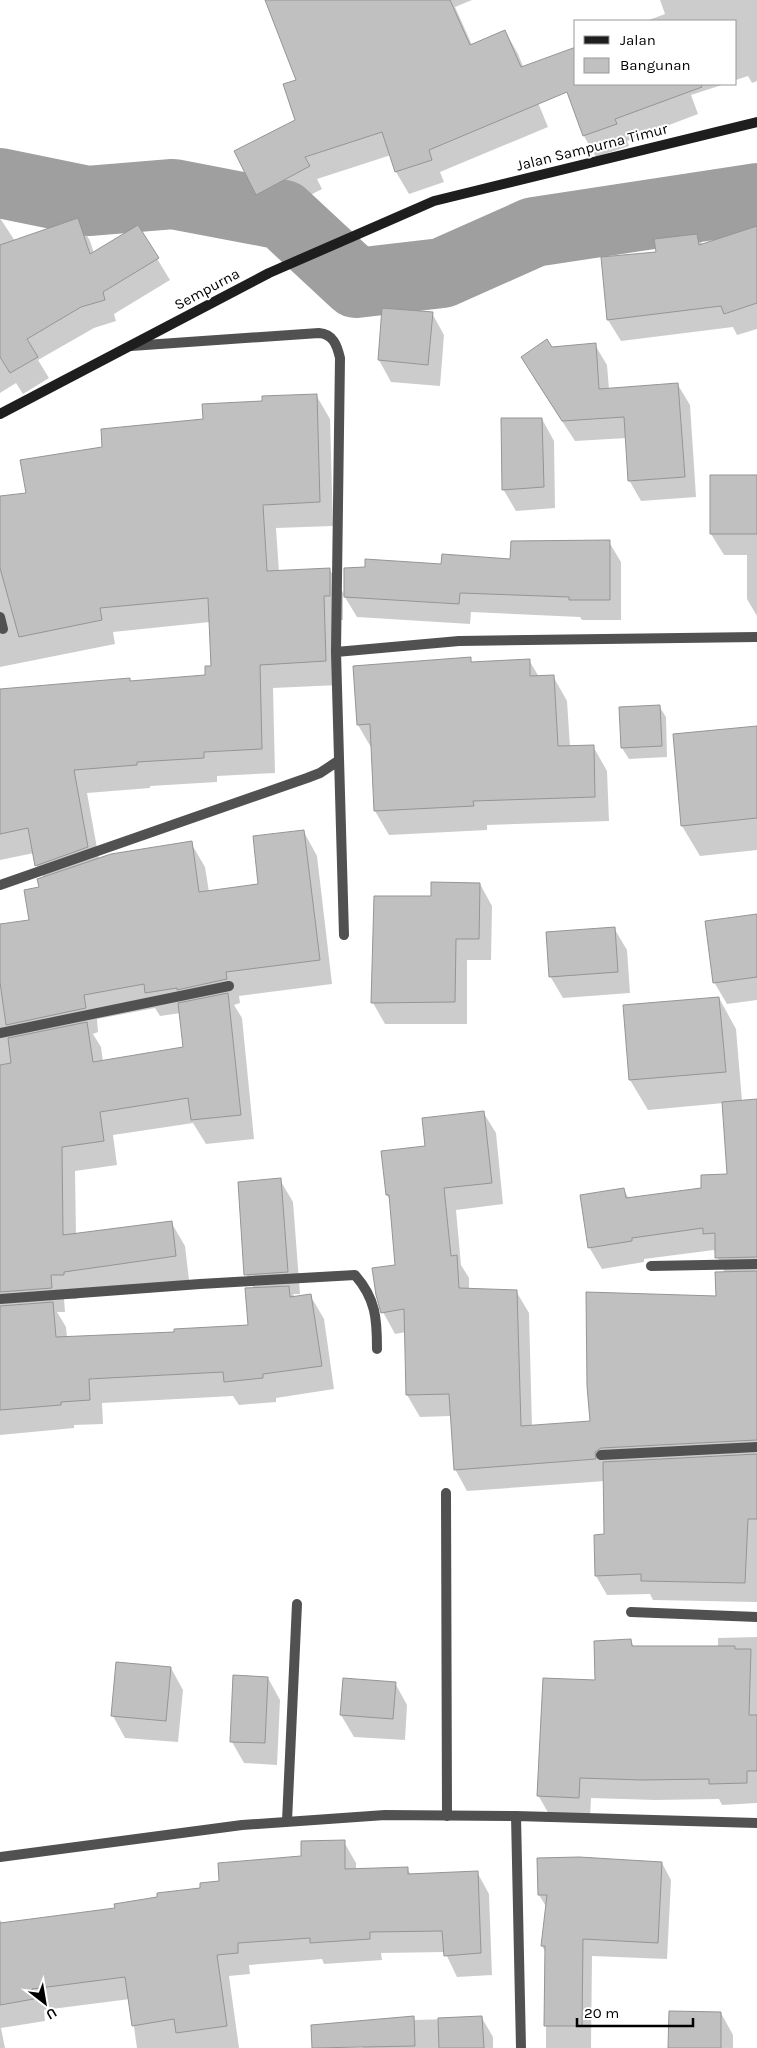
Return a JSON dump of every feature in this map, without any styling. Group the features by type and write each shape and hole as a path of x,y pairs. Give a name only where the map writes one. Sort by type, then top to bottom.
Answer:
{"street":[{"name":"Jalan Sampurna Timur","path":"434,201 757,122"},
{"name":"Sempurna","path":"0,414 269,273 434,201"},
{"path":"130,346 319,333 327,334 337,344 340,358 336,652 344,935"},
{"path":"0,618 3,630"},
{"path":"336,652 459,641 757,637"},
{"path":"0,885 307,778 338,761"},
{"path":"0,1033 229,986"},
{"path":"651,1266 757,1264"},
{"path":"0,1300 200,1284 355,1276 367,1289 377,1319 377,1349"},
{"path":"601,1455 757,1447"},
{"path":"446,1493 447,1816"},
{"path":"287,1821 297,1604"},
{"path":"631,1612 757,1617"},
{"path":"0,1857 242,1825 385,1815 516,1816 757,1823"},
{"path":"516,1816 521,2048"}],"building":[{"path":"265,0 450,0 470,45 505,30 521,67 574,48 574,85 701,85 702,87 615,119 617,124 583,136 567,92 429,150 432,160 395,172 382,132 305,157 310,166 256,195 234,151 295,120 283,84 296,80"},
{"path":"78,218 90,254 138,225 159,258 103,292 105,300 81,307 27,339 38,357 10,373 0,357 0,245"},
{"path":"757,226 757,303 724,314 721,306 607,320 601,257 656,252 654,239 697,234 699,245"},
{"path":"382,308 433,312 428,365 378,360"},
{"path":"547,339 552,347 596,343 599,389 678,383 685,477 628,481 624,417 562,421 521,357"},
{"path":"317,394 320,502 263,505 267,571 330,568 330,596 324,596 326,661 260,665 262,749 204,752 204,758 137,762 137,765 74,770 88,847 35,866 28,828 0,834 0,689 130,678 130,681 205,675 205,666 211,666 208,598 100,608 102,620 19,637 0,568 0,496 26,493 20,460 102,447 101,429 203,419 202,404 262,401 262,396"},
{"path":"501,418 542,418 544,487 502,490"},
{"path":"710,475 757,475 757,534 710,534"},
{"path":"610,540 610,600 569,600 569,597 460,593 459,604 344,597 344,568 365,567 365,559 441,564 442,554 510,559 511,541"},
{"path":"471,657 471,662 530,659 530,676 554,675 558,746 594,745 595,797 473,801 474,806 374,811 370,724 357,725 353,666"},
{"path":"660,705 662,746 621,748 619,707"},
{"path":"757,726 757,818 681,826 673,734"},
{"path":"304,830 320,960 226,972 227,979 177,990 177,988 145,993 144,984 84,995 86,1008 6,1025 0,982 0,924 29,920 24,890 39,887 37,879 111,854 192,841 199,892 258,884 253,836"},
{"path":"431,882 480,883 479,939 456,939 455,1002 371,1003 374,896 431,896"},
{"path":"757,914 757,977 713,983 705,921"},
{"path":"615,927 618,972 549,977 546,932"},
{"path":"228,993 241,1115 191,1120 188,1098 100,1112 104,1141 62,1147 63,1235 172,1221 176,1256 64,1272 64,1275 51,1275 52,1288 0,1292 0,1065 11,1063 8,1038 87,1022 93,1062 183,1047 178,1003"},
{"path":"719,997 726,1072 629,1080 623,1005"},
{"path":"757,1099 757,1257 715,1258 715,1233 703,1234 703,1228 632,1238 632,1241 588,1248 580,1195 624,1188 626,1198 701,1188 701,1175 727,1174 722,1102"},
{"path":"484,1111 492,1183 444,1188 451,1256 457,1255 459,1288 517,1290 521,1426 590,1421 587,1386 586,1292 716,1296 715,1272 757,1271 757,1440 601,1448 595,1452 596,1459 454,1470 449,1394 406,1395 404,1309 381,1313 376,1295 372,1268 395,1265 389,1195 386,1195 381,1151 425,1146 422,1118"},
{"path":"281,1178 288,1272 244,1275 238,1182"},
{"path":"289,1286 290,1297 311,1294 322,1366 263,1374 263,1378 224,1382 223,1372 89,1379 90,1400 61,1402 61,1405 0,1410 0,1306 53,1302 56,1337 174,1332 174,1329 248,1325 245,1288"},
{"path":"757,1454 757,1519 748,1519 745,1583 641,1581 641,1574 595,1576 594,1535 604,1534 603,1462"},
{"path":"631,1639 632,1646 735,1646 735,1649 751,1649 749,1715 757,1715 757,1771 747,1771 747,1783 709,1784 709,1779 642,1780 580,1778 579,1798 537,1796 543,1678 595,1680 594,1641"},
{"path":"116,1662 171,1667 166,1721 111,1716"},
{"path":"233,1675 268,1677 265,1743 230,1742"},
{"path":"343,1678 396,1682 393,1719 340,1715"},
{"path":"345,1840 345,1869 408,1867 408,1874 478,1871 481,1953 444,1956 442,1931 370,1932 370,1939 310,1943 310,1938 238,1943 238,1953 217,1955 227,2026 176,2033 174,2019 132,2026 125,1977 32,1989 34,1999 0,2005 0,1923 115,1908 114,1904 157,1897 157,1893 200,1888 200,1883 219,1881 218,1863 301,1856 301,1841"},
{"path":"579,1857 662,1862 658,1943 583,1939 582,2026 544,2026 545,1946 541,1946 547,1895 538,1895 537,1858"},
{"path":"669,2011 721,2012 721,2048 668,2048"},
{"path":"414,2016 415,2046 312,2048 311,2025"},
{"path":"482,2016 484,2048 439,2048 438,2018"}],"waterway":[{"path":"0,183 88,201 173,194 283,215 356,283 442,273 534,232 757,198"}]}
